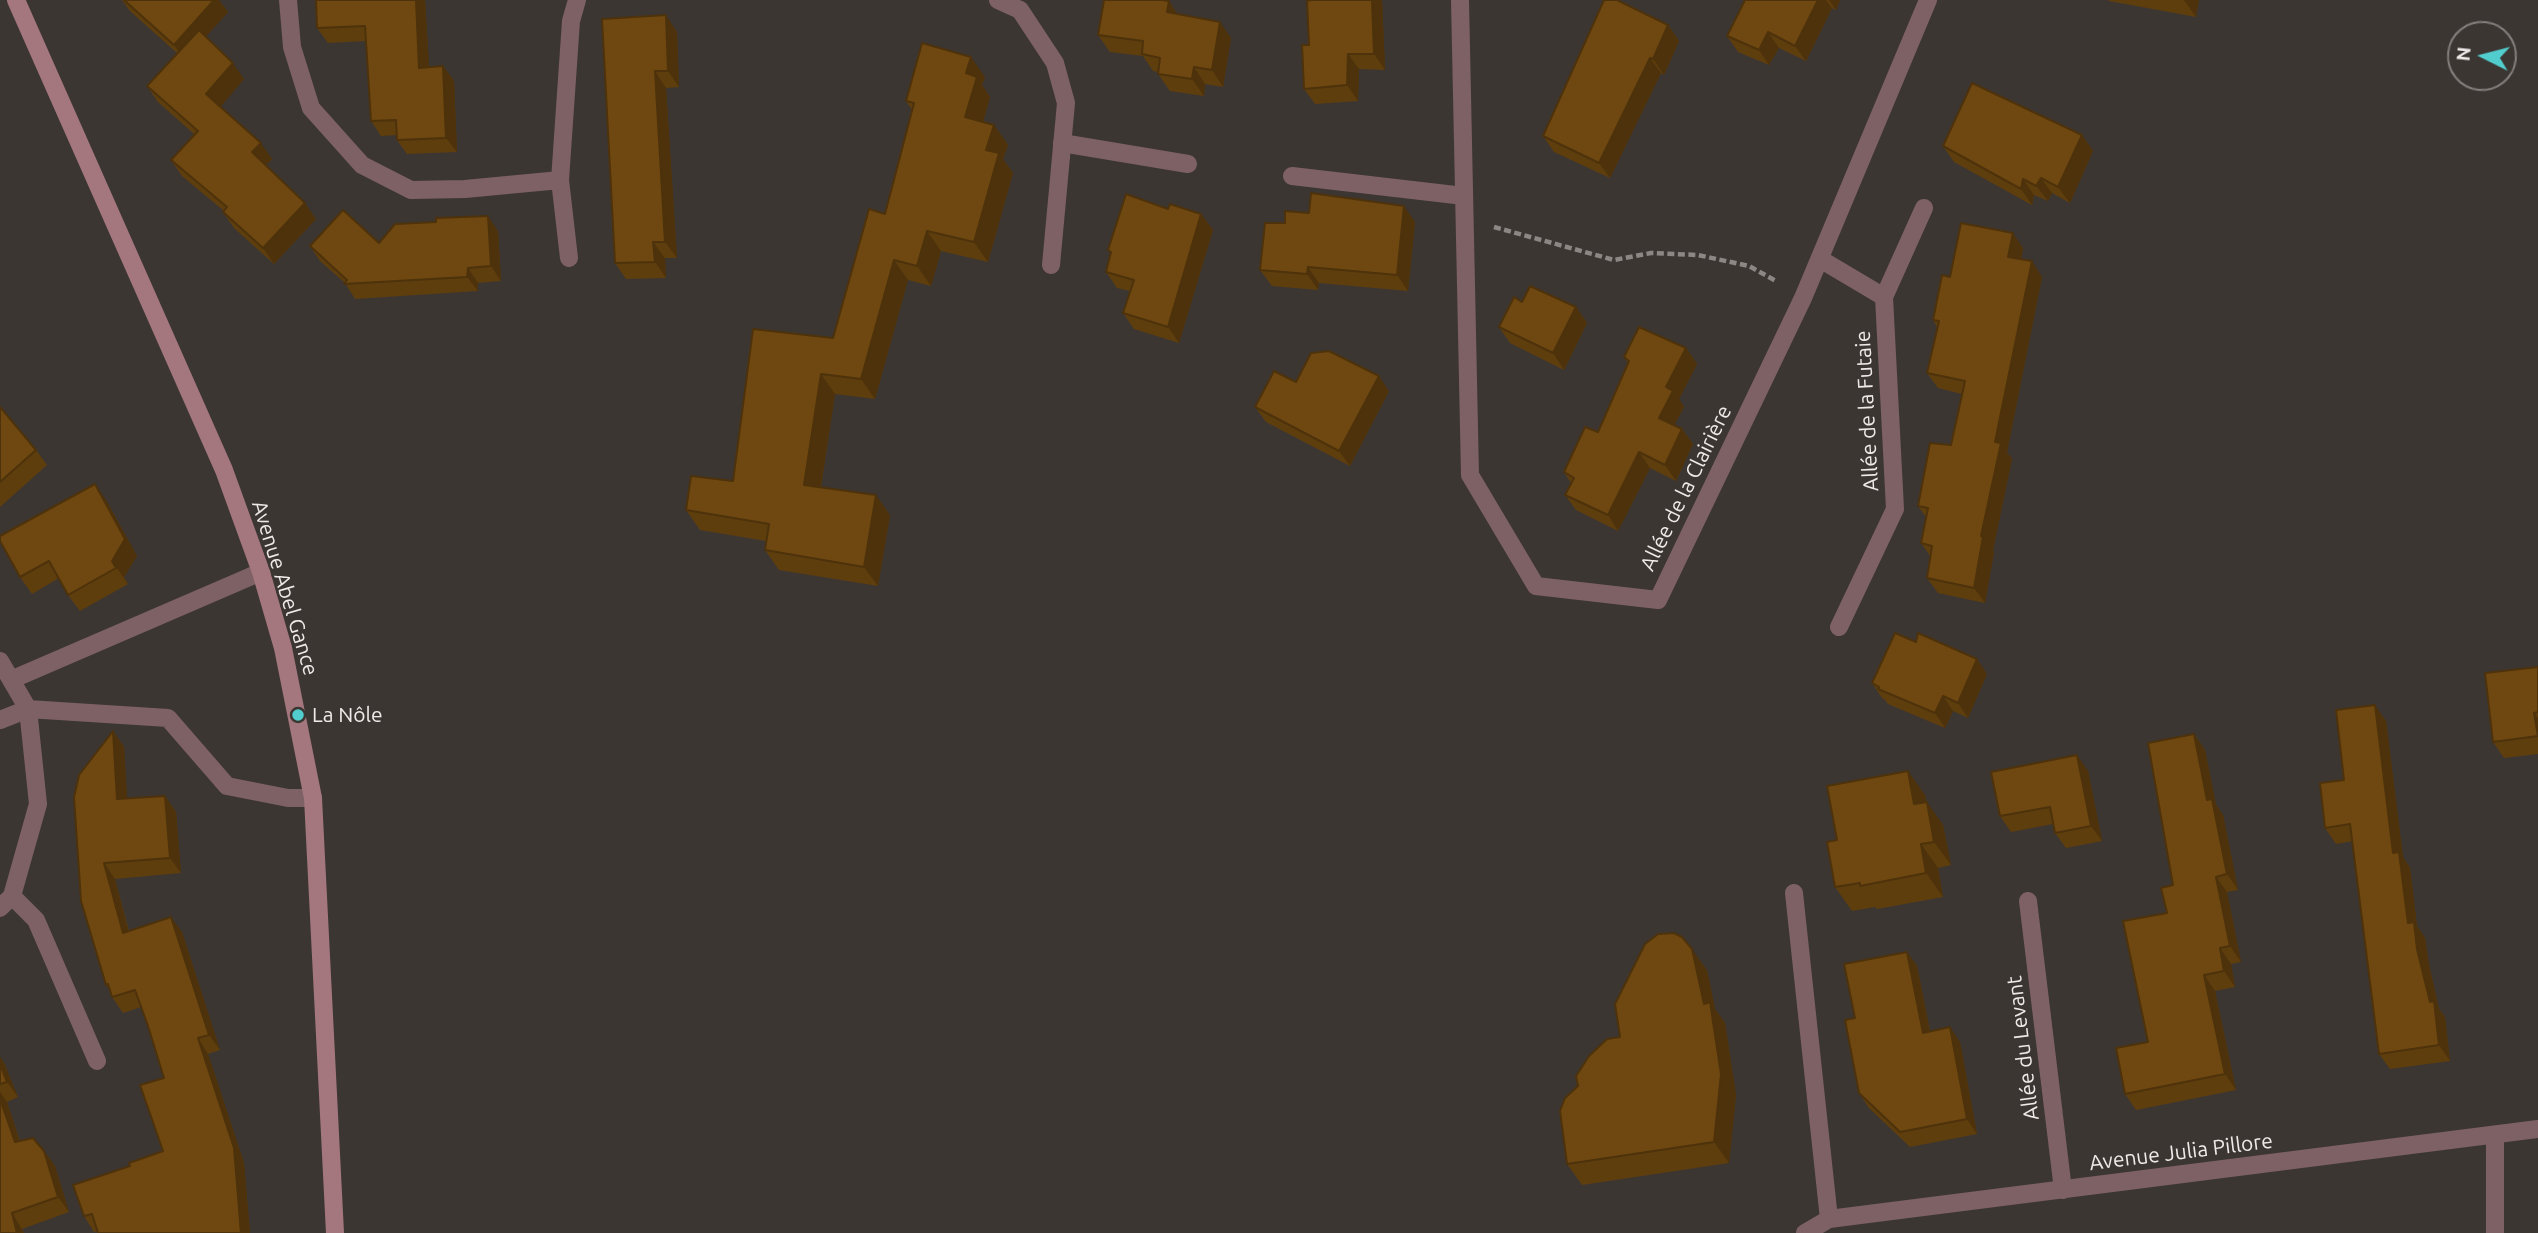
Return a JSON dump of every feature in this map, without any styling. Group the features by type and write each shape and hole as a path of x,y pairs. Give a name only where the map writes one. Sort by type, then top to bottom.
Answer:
{"main road":[{"name":"Avenue Abel Gance","path":"16,0 224,470 261,572 283,648 313,798 335,1233"}],"street":[{"path":"288,0 292,47 311,108 362,165 411,190 465,189 560,180"},
{"path":"569,258 560,180 571,21 577,0"},
{"path":"999,0 1020,10 1055,63 1066,103 1051,265"},
{"name":"Allée de la Clairière","path":"1460,0 1470,475 1536,586 1657,600 1803,298 1928,0"},
{"path":"1062,143 1188,164"},
{"path":"1292,176 1464,196"},
{"path":"1820,260 1884,297 1924,208"},
{"name":"Allée de la Futaie","path":"1839,627 1895,509 1884,297"},
{"path":"13,679 261,572"},
{"path":"0,661 13,679 28,709 38,804 6,902 36,920 97,1060"},
{"path":"0,720 28,709 168,718 227,786 288,798 313,798"},
{"path":"1794,893 1829,1219 1805,1233"},
{"name":"Allée du Levant","path":"2028,901 2063,1190"},
{"name":"Avenue Julia Pillore","path":"1829,1219 2538,1129"},
{"path":"2494,1135 2495,1233"}],"path":[{"path":"1466,220 1614,260 1651,253 1698,255 1749,266 1803,298"}],"building":[{"path":"124,0 214,0 174,45"},
{"path":"316,0 416,0 419,68 443,66 446,138 397,140 396,120 371,121 365,26 317,28"},
{"path":"1104,0 1169,1 1167,12 1220,22 1212,70 1194,67 1192,79 1158,74 1160,58 1142,54 1143,41 1098,35"},
{"path":"1372,0 1374,54 1348,54 1347,85 1304,89 1302,45 1309,45 1307,1"},
{"path":"1604,0 1617,0 1668,25 1599,163 1543,136"},
{"path":"1745,0 1818,0 1795,46 1768,32 1759,50 1727,36"},
{"path":"666,15 668,71 655,71 665,242 653,242 655,262 615,263 602,19"},
{"path":"199,30 233,63 206,94 261,143 252,152 305,203 263,248 223,212 227,207 171,160 198,131 147,86"},
{"path":"922,43 971,57 966,73 977,77 965,117 994,125 986,150 999,153 974,242 927,231 917,266 894,260 861,379 821,374 804,485 876,495 864,567 765,550 769,524 686,510 691,476 733,481 753,329 833,338 869,209 885,214 914,103 906,101"},
{"path":"1972,83 2082,135 2058,187 2041,178 2036,186 2023,179 2021,189 1943,146"},
{"path":"1311,193 1404,206 1397,275 1308,267 1307,274 1260,270 1265,223 1285,223 1285,211 1309,213"},
{"path":"1126,194 1168,209 1170,204 1201,214 1168,327 1123,313 1134,280 1106,272 1111,252 1108,250"},
{"path":"343,210 379,243 395,224 436,222 436,218 488,216 491,266 468,268 467,277 344,284 347,280 310,246"},
{"path":"1961,223 2013,233 2008,257 2032,261 1995,442 2001,443 1981,536 1983,537 1974,588 1927,578 1932,546 1921,543 1928,508 1918,506 1930,443 1951,445 1965,381 1927,373 1939,321 1933,320 1942,275 1950,277"},
{"path":"1530,286 1576,307 1553,353 1499,327 1514,297 1522,302"},
{"path":"1639,327 1686,348 1666,387 1673,391 1659,418 1682,429 1665,465 1639,452 1608,515 1565,495 1574,478 1564,472 1585,427 1598,432 1629,361 1624,357"},
{"path":"1329,351 1379,376 1339,451 1255,407 1274,371 1296,382 1311,353"},
{"path":"0,407 36,450 0,482"},
{"path":"95,484 125,539 112,561 116,568 68,595 49,561 20,577 0,541 0,536"},
{"path":"1895,633 1916,642 1918,633 1977,659 1958,703 1943,696 1935,713 1878,689 1879,687 1872,683"},
{"path":"2538,667 2538,712 2534,713 2538,736 2493,742 2485,673"},
{"path":"2375,705 2393,853 2399,852 2408,923 2414,922 2417,949 2430,1002 2434,1001 2439,1045 2379,1054 2350,824 2325,828 2320,783 2344,780 2336,710"},
{"path":"113,731 117,799 165,796 170,858 104,863 123,933 171,917 209,1035 198,1038 234,1148 241,1233 98,1233 92,1214 84,1216 73,1185 130,1166 129,1163 163,1151 140,1085 164,1078 148,1026 135,990 112,997 81,901 74,797 79,775"},
{"path":"2194,734 2207,800 2212,799 2227,874 2216,877 2230,946 2220,948 2224,971 2204,975 2225,1074 2125,1094 2116,1048 2148,1042 2123,921 2167,913 2161,888 2173,885 2148,743"},
{"path":"2077,755 2091,826 2055,833 2050,807 2000,816 1991,772"},
{"path":"1908,771 1914,804 1927,802 1934,842 1921,844 1926,873 1860,886 1860,883 1835,887 1827,842 1837,840 1827,786"},
{"path":"1674,933 1682,937 1692,949 1704,1004 1710,1002 1721,1074 1714,1142 1567,1164 1560,1111 1565,1098 1578,1086 1576,1076 1589,1056 1607,1039 1620,1037 1615,1004 1645,944 1658,934"},
{"path":"1907,952 1923,1033 1950,1027 1967,1119 1900,1132 1859,1093 1845,1020 1855,1018 1844,964"},
{"path":"0,1064 7,1082 0,1084"},
{"path":"0,1099 15,1142 33,1138 44,1151 58,1197 12,1213 17,1233 0,1233"}],"place":[{"name":"La Nôle","path":"298,715"}]}
